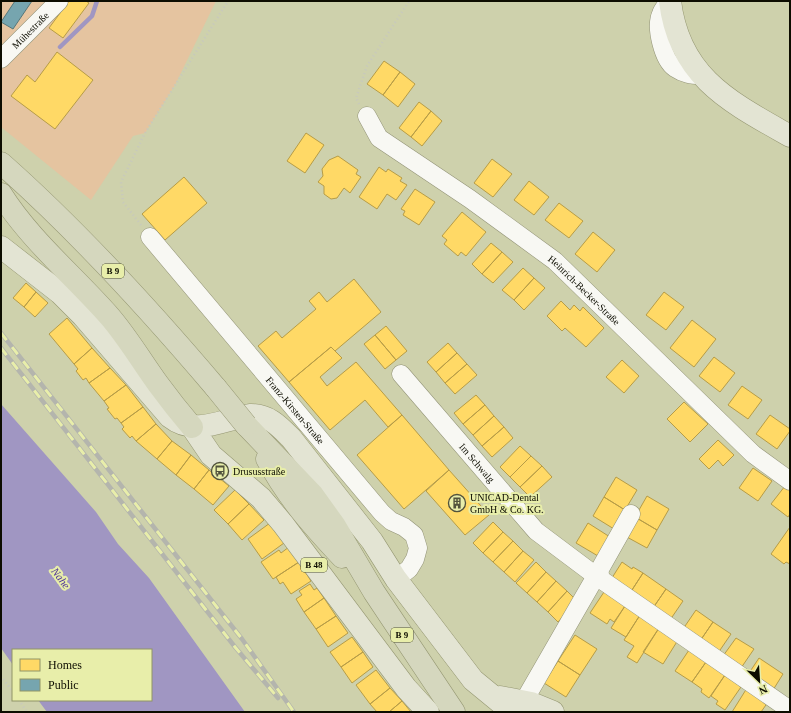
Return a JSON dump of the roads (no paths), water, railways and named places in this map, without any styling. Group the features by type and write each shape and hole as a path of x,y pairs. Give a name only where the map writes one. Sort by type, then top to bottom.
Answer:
{"highway":[{"name":"B 9","path":"1,162 96,254 163,325 253,434 312,494 335,526 374,592 454,712"},
{"path":"1,194 26,227 122,332 158,384 192,427"}],"main road":[{"path":"670,1 673,21 681,44 693,65 701,75 731,102 790,136"},
{"path":"1,247 60,293 84,316 170,417 180,424 192,427 202,427 251,415 259,415 268,418 277,424 291,438 372,541 396,579 473,680 501,703 522,703"},
{"name":"B 48","path":"192,427 203,446 211,455 261,498 283,524 406,688 428,712"},
{"path":"494,696 530,703 553,712"}],"street":[{"name":"Mühestraße","path":"1,59 59,1"},
{"name":"Heinrich-Becker-Straße","path":"366,116 379,138 470,199 555,261 753,454 790,481"},
{"name":"Franz-Kirsten-Straße","path":"150,237 382,513 391,521 404,527 414,536 418,548 415,559 409,569 396,579"},
{"name":"Im Schwalg","path":"401,374 536,531 790,710"},
{"path":"522,703 598,576 631,514"}],"water":[{"name":"Nahe","path":"1,404 96,512 118,544 149,578 245,712 47,712 39,701 152,701 152,649 12,649 12,664 1,648"}],"waterway":[{"path":"60,47 92,16 97,1"}],"railway":[{"path":"1,333 242,639 294,712"},
{"path":"1,348 235,647 278,698"}],"place":[{"name":"Drususstraße","path":"220,471"},
{"name":"UNICAD-Dental GmbH & Co. KG.","path":"457,503"}]}
